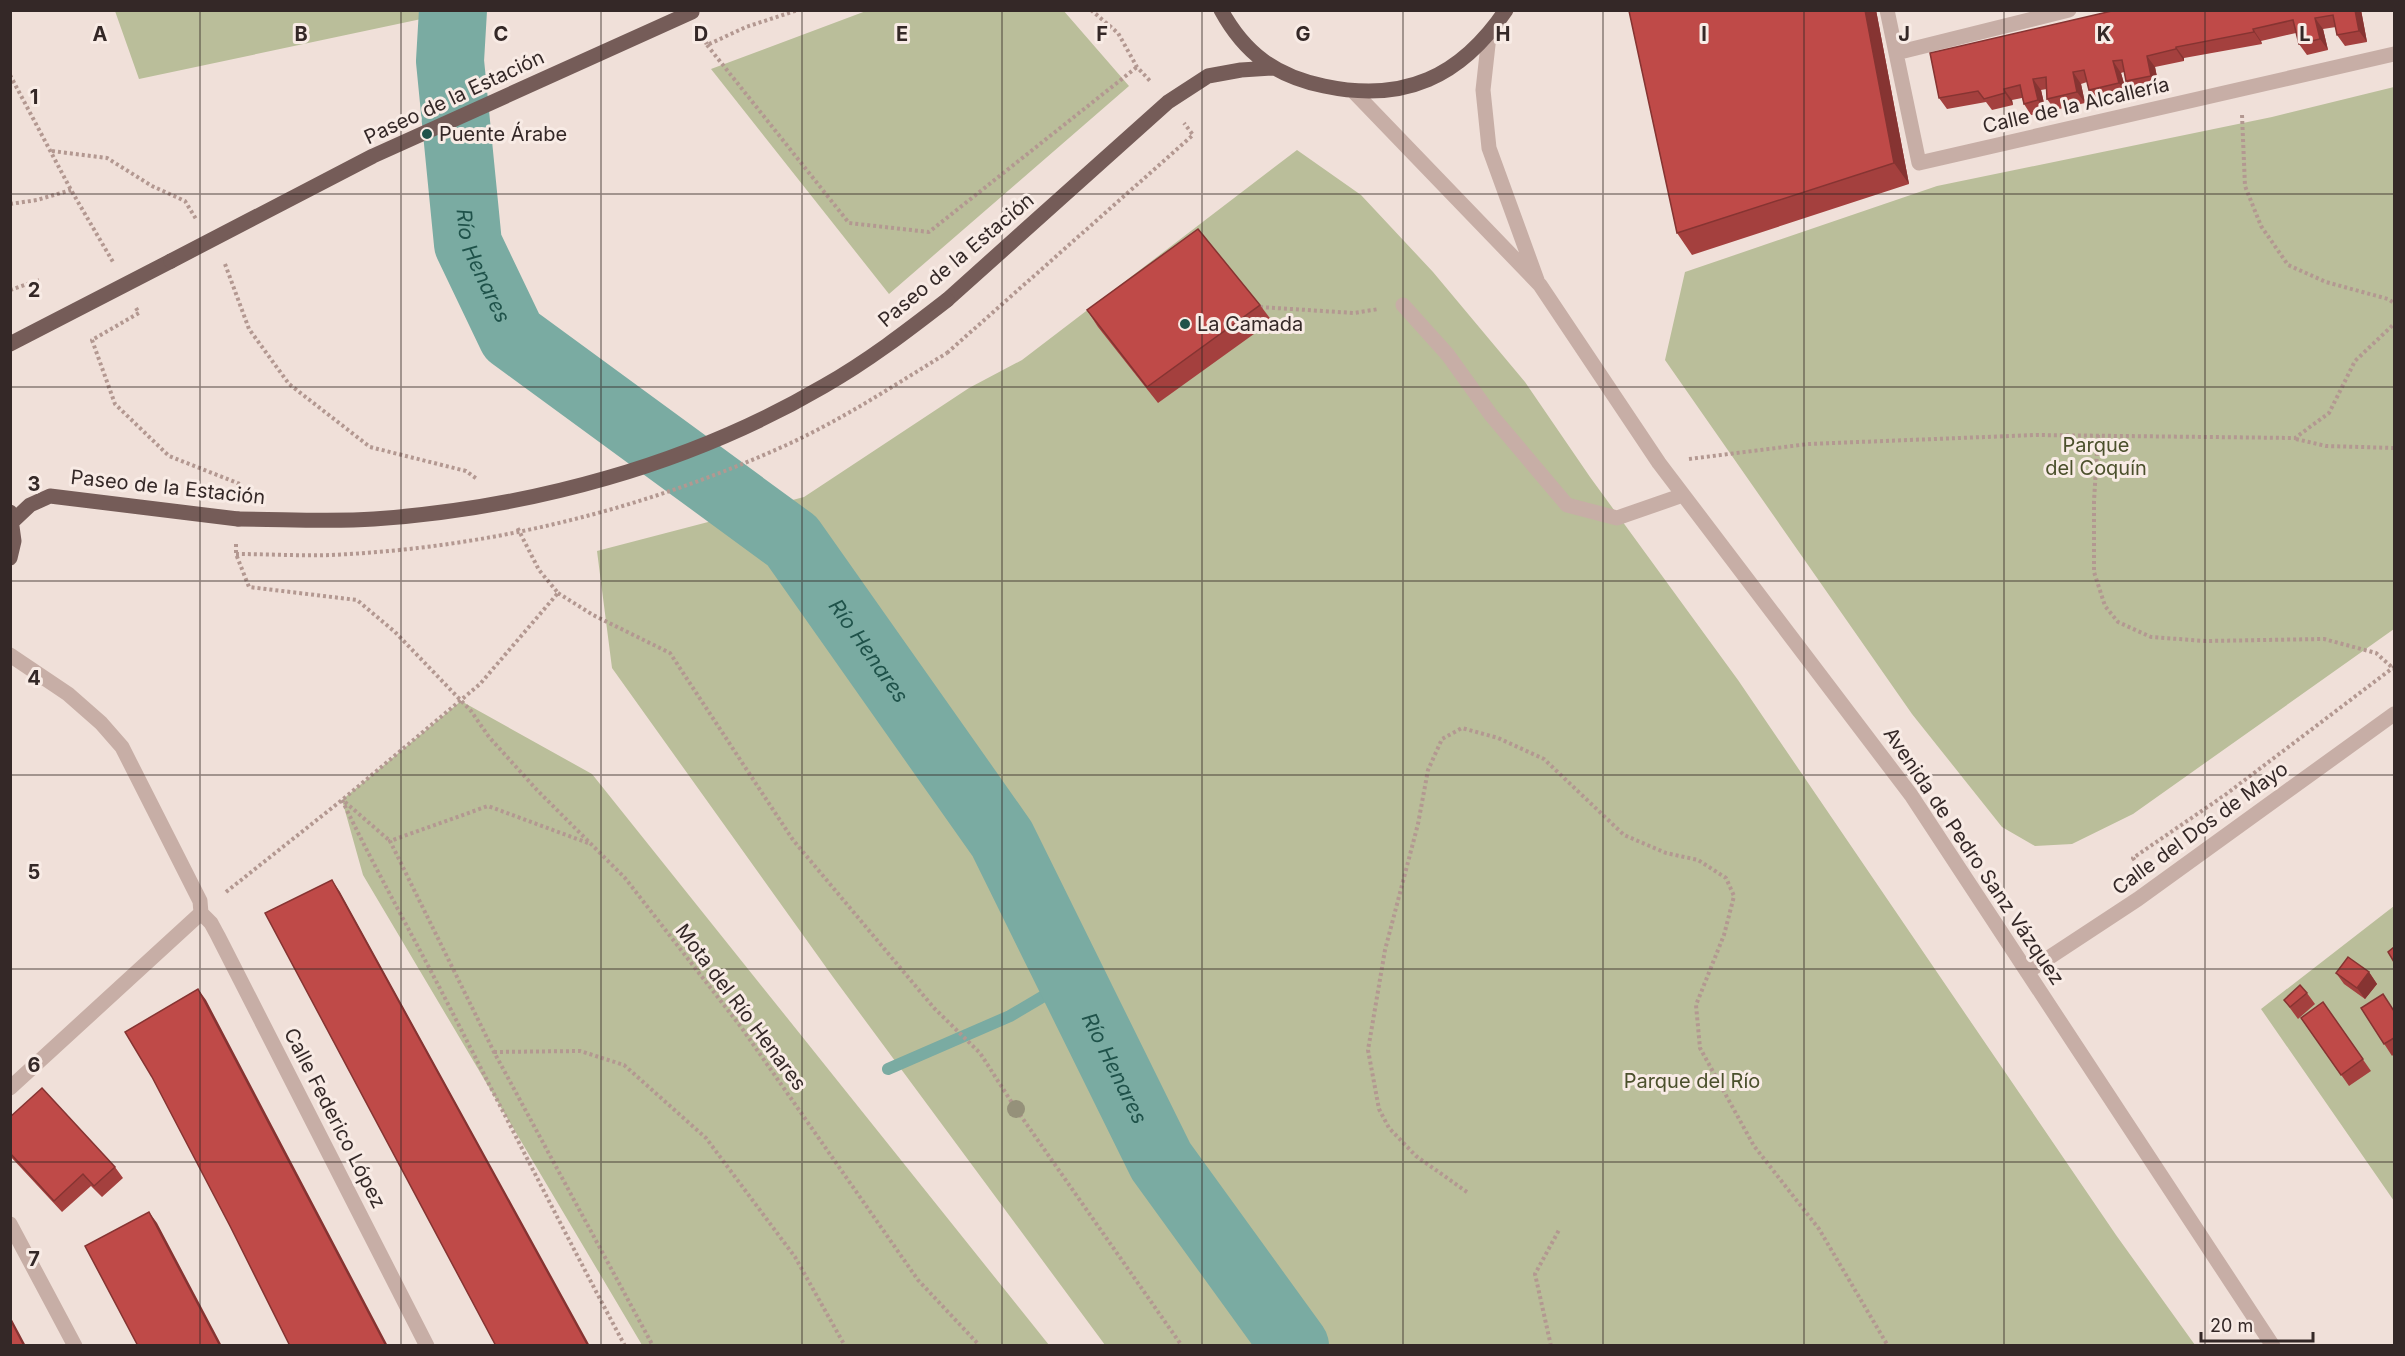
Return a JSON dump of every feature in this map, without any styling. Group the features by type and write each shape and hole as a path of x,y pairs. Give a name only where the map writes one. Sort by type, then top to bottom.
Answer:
{"main road":[{"path":"1221,10 1247,48 1273,68 1301,81 1356,93 1393,90 1428,80 1461,61 1489,36 1506,10"},
{"name":"Paseo de la Estación","path":"10,344 373,156 693,11"},
{"name":"Paseo de la Estación","path":"12,517 50,496 238,519 373,519 520,499 626,472 698,446 781,410 868,359 947,300 1168,102 1208,76 1241,70 1273,68"},
{"path":"10,558 14,542 12,517"}],"street":[{"name":"Calle de la Alcallería","path":"1887,10 1919,163 2394,54"},
{"path":"1896,53 2069,10"},
{"name":"Avenida de Pedro Sanz Vázquez","path":"1489,36 1483,90 1489,148 1539,285"},
{"name":"Avenida de Pedro Sanz Vázquez","path":"1356,93 1539,285 1659,463 1911,795 2273,1346"},
{"path":"1403,305 1448,355 1491,415 1567,505 1617,518 1683,495"},
{"name":"Calle Federico López","path":"10,655 68,694 101,723 122,747 200,901 201,912 218,936 427,1346"},
{"name":"Calle del Dos de Mayo","path":"2027,972 2138,899 2394,714"},
{"path":"10,1088 201,912"},
{"path":"10,1224 75,1346"}],"path":[{"path":"707,45 746,27 798,10"},
{"path":"693,11 707,45 849,223 929,232 1137,67"},
{"path":"10,75 139,313 92,340 115,404 169,456 240,484 238,519"},
{"path":"2241,90 2245,186 2261,226 2288,265 2326,282 2388,299 2394,303"},
{"path":"51,151 107,158 152,186 185,201 198,221"},
{"path":"10,204 37,200 71,190"},
{"path":"223,262 230,272 249,329 289,384 370,447 466,471 484,485"},
{"path":"10,290 39,280"},
{"path":"1260,307 1354,313 1403,305"},
{"path":"2295,438 2329,413 2355,361 2394,324"},
{"path":"1659,463 1808,444 2036,435 2295,438 2326,446 2394,448"},
{"path":"2098,435 2094,572 2105,606 2118,622 2151,637 2205,641 2324,639 2376,653 2394,668 2225,795 2133,858"},
{"path":"513,518 539,570 558,593 593,615 670,653 793,840 934,1008 981,1053 1016,1109 1182,1346"},
{"name":"Mota del Río Henares","path":"238,519 236,554 249,587 357,600 395,632 461,701 537,790 625,878 741,1027 918,1280 980,1346"},
{"path":"201,912 342,800 461,701 480,684 558,593"},
{"path":"1467,1192 1416,1156 1389,1128 1379,1109 1368,1050 1385,950 1418,824 1428,770 1442,739 1462,728 1498,738 1544,759 1624,835 1666,853 1698,860 1726,878 1734,896 1724,935 1696,1005 1700,1048 1754,1146 1819,1229 1888,1346"},
{"path":"342,800 390,841 494,1052 653,1346"},
{"path":"342,800 381,882 446,999 567,1238 625,1346"},
{"path":"390,841 488,806 591,844"},
{"path":"494,1052 580,1051 624,1065 706,1138 795,1257 845,1346"},
{"path":"1551,1346 1535,1274 1559,1230"}],"green space":[{"path":"115,10 459,11 139,79"},
{"path":"1063,10 1129,86 889,294 711,69 866,11"},
{"name":"Parque del Coquín","path":"2394,87 2394,629 2133,814 2072,844 2035,846 2002,827 1912,714 1665,360 1685,272 1937,186 2272,117"},
{"name":"Parque del Río","path":"1297,150 1361,195 1433,272 1525,382 1590,477 1738,680 2116,1235 2195,1345 1105,1345 833,977 612,668 597,551 804,497 969,388 1022,360"},
{"path":"461,701 592,774 1049,1345 642,1345 363,875 342,800"},
{"path":"2394,906 2394,1201 2261,1009"}],"building":[{"path":"1630,10 1865,10 1894,163 1677,233"},
{"path":"2116,10 2355,10 2359,31 2337,35 2333,15 2315,18 2320,39 2299,44 2293,20 2253,29 2254,32 2176,47 2176,49 2147,56 2151,76 2126,81 2122,60 2113,61 2119,83 2089,90 2084,70 2073,72 2077,92 2047,99 2046,77 2033,79 2038,100 2024,104 2020,85 2004,89 2005,93 1984,99 1978,91 1939,98 1930,53"},
{"name":"La Camada","path":"1198,229 1260,305 1147,387 1087,310"},
{"path":"332,880 588,1346 496,1346 265,913"},
{"path":"2394,947 2394,962 2388,952"},
{"path":"2348,957 2369,972 2357,988 2336,973"},
{"path":"2300,985 2307,993 2290,1007 2284,1000"},
{"path":"198,989 386,1346 290,1346 152,1077 125,1032"},
{"path":"2383,994 2394,1011 2394,1038 2384,1044 2361,1008"},
{"path":"2323,1002 2363,1059 2341,1075 2301,1018"},
{"path":"42,1088 115,1167 94,1186 83,1174 54,1201 10,1153 10,1117"},
{"path":"149,1212 220,1346 138,1346 85,1246"},
{"path":"10,1319 24,1346 10,1346"}],"waterway":[{"name":"Río Henares","path":"453,10 450,61 468,244 512,336 792,541 1002,839 1161,1161 1295,1346"},
{"path":"888,1069 1010,1016 1071,980"}],"place":[{"name":"Puente Árabe","path":"427,134"},
{"name":"La Camada","path":"1185,324"}]}
